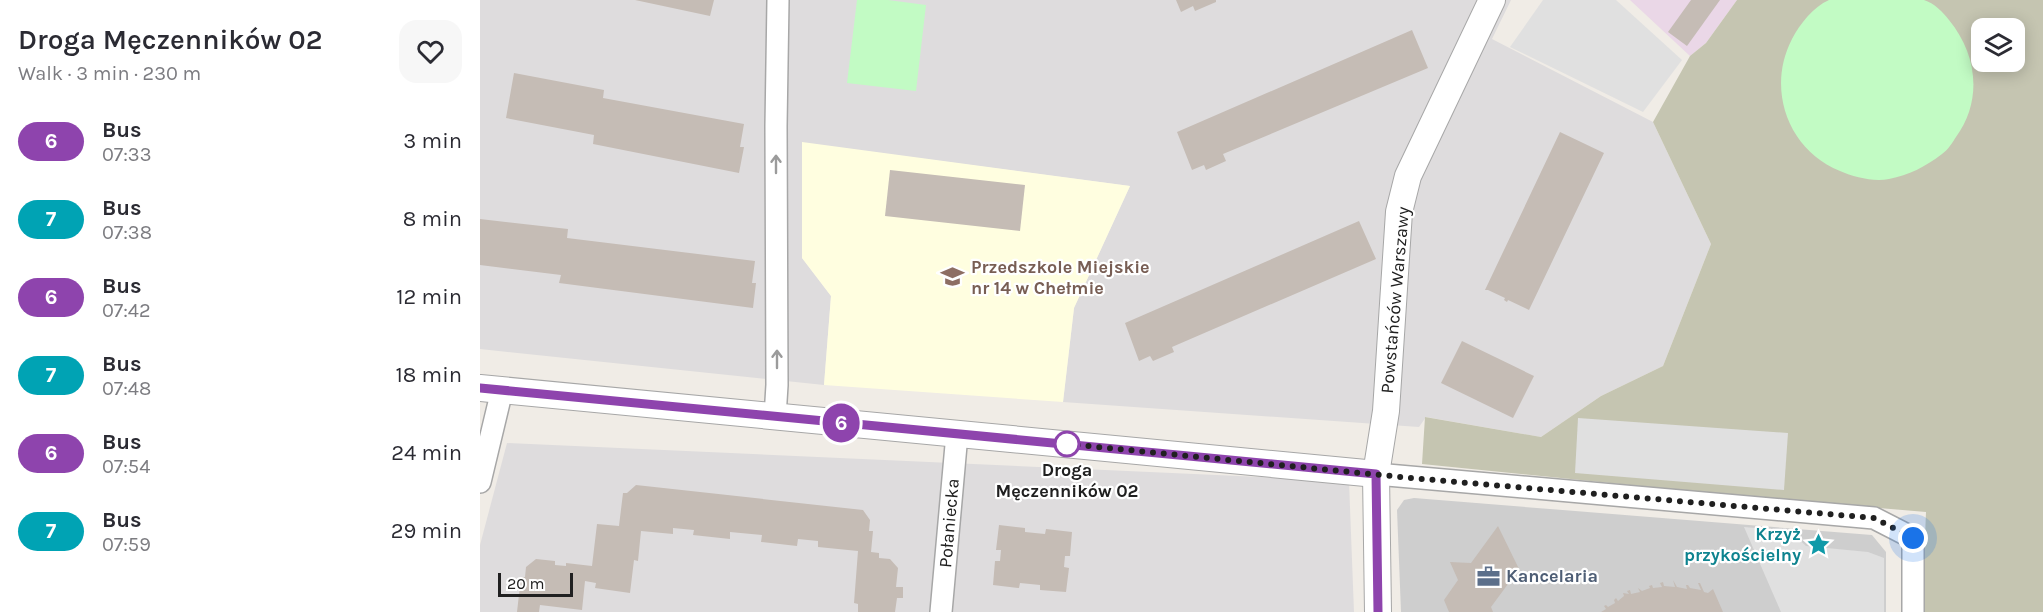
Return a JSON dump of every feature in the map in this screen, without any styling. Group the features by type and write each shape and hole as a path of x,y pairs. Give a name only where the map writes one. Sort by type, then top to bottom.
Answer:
{"street":[{"path":"775,417 778,0"},
{"name":"Powstańców Warszawy","path":"1378,612 1376,474 1386,411 1399,212 1408,176 1492,0"},
{"path":"480,482 491,389 1376,474 1874,518 1913,538 1913,612"},
{"name":"Połaniecka","path":"941,612 957,434"}],"shaded area":[{"path":"480,0 1511,0 1492,39 1653,122 1711,244 1663,366 1601,396 1541,437 1426,417 1419,427 1063,402 1074,308 1130,186 802,143 802,258 831,296 824,385 480,349"},
{"path":"1543,0 1616,0 1682,60 1643,112 1510,47"},
{"path":"1630,0 1737,0 1706,43 1690,56"},
{"path":"1737,0 2043,0 2043,612 1922,612 1926,512 1738,496 1422,464 1425,417 1541,437 1601,396 1663,366 1711,244 1653,122 1690,56 1706,43"},
{"name":"Przedszkole Miejskie nr 14 w Chełmie","path":"802,142 1130,186 1074,308 1063,402 824,385 831,296 802,258"},
{"path":"1578,418 1788,433 1784,490 1575,473"},
{"path":"507,443 1349,481 1354,612 480,612 480,545"},
{"path":"1414,498 1872,535 1886,552 1886,612 1401,612 1397,510 1404,500"},
{"path":"1744,527 1790,531 1806,546 1868,552 1884,558 1884,612 1781,612"}],"green space":[{"path":"857,0 888,0 926,5 916,91 847,83"},
{"path":"1829,0 1924,0 1941,11 1949,20 1966,47 1971,62 1973,93 1965,123 1948,148 1936,159 1910,173 1877,180 1857,177 1840,171 1807,149 1795,133 1787,116 1782,97 1781,78 1784,58 1792,39 1803,22"}],"building":[{"path":"635,0 714,0 710,16"},
{"path":"1176,0 1216,0 1216,2 1195,11 1193,6 1181,12"},
{"path":"1691,0 1720,0 1687,46 1668,32"},
{"path":"1412,30 1428,68 1223,154 1226,161 1206,170 1204,165 1192,170 1177,132"},
{"path":"514,73 604,90 603,98 744,124 740,147 744,147 739,173 593,144 594,135 506,118"},
{"path":"1560,132 1604,153 1529,310 1508,300 1507,302 1505,298 1485,290"},
{"path":"890,170 1025,185 1020,231 885,216"},
{"path":"480,219 568,229 567,238 755,261 752,283 756,283 753,308 559,283 561,275 480,265"},
{"path":"1359,221 1376,259 1172,347 1174,352 1153,361 1150,356 1139,361 1125,323"},
{"path":"1462,341 1534,376 1513,418 1441,383"},
{"path":"636,485 863,510 870,520 869,531 873,531 871,552 879,553 879,558 890,559 898,568 896,587 903,587 903,598 897,598 895,612 858,612 858,604 854,603 858,551 818,547 818,541 798,539 797,546 761,542 762,535 730,532 730,539 693,535 694,530 673,528 673,534 641,531 638,561 634,560 630,593 595,588 596,583 585,581 582,610 540,605 539,612 517,612 521,577 525,577 526,567 536,559 555,561 555,565 566,566 566,563 592,566 597,524 619,526 623,493 627,493"},
{"path":"999,525 1025,528 1025,532 1045,534 1046,529 1072,532 1070,556 1065,556 1064,567 1069,568 1066,592 1040,590 1040,585 1020,583 1019,588 993,585 995,561 1000,561 1001,550 996,550"},
{"path":"1498,526 1519,569 1491,607 1493,612 1449,612 1444,600 1458,580 1450,562 1471,563"},
{"path":"1673,580 1677,587 1687,589 1686,585 1688,585 1690,588 1701,590 1698,583 1700,583 1704,592 1708,593 1713,589 1723,612 1601,612 1606,609 1604,606 1608,607 1615,603 1616,598 1618,601 1624,596 1623,593 1629,594 1627,591 1630,590 1631,594 1640,592 1638,588 1642,591 1652,585 1653,588 1662,587 1660,583 1663,582 1664,586 1675,587"}],"bus line":[{"name":"6","path":"480,388 1376,474 1378,612"}],"place":[{"name":"Przedszkole Miejskie nr 14 w Chełmie","path":"953,277"},
{"name":"Droga Męczenników 02","path":"1067,444"},
{"name":"Krzyż przykościelny","path":"1819,544"},
{"name":"Kancelaria","path":"1488,576"}],"route":[{"path":"1067,444 1411,478 1874,518 1913,538"}]}
